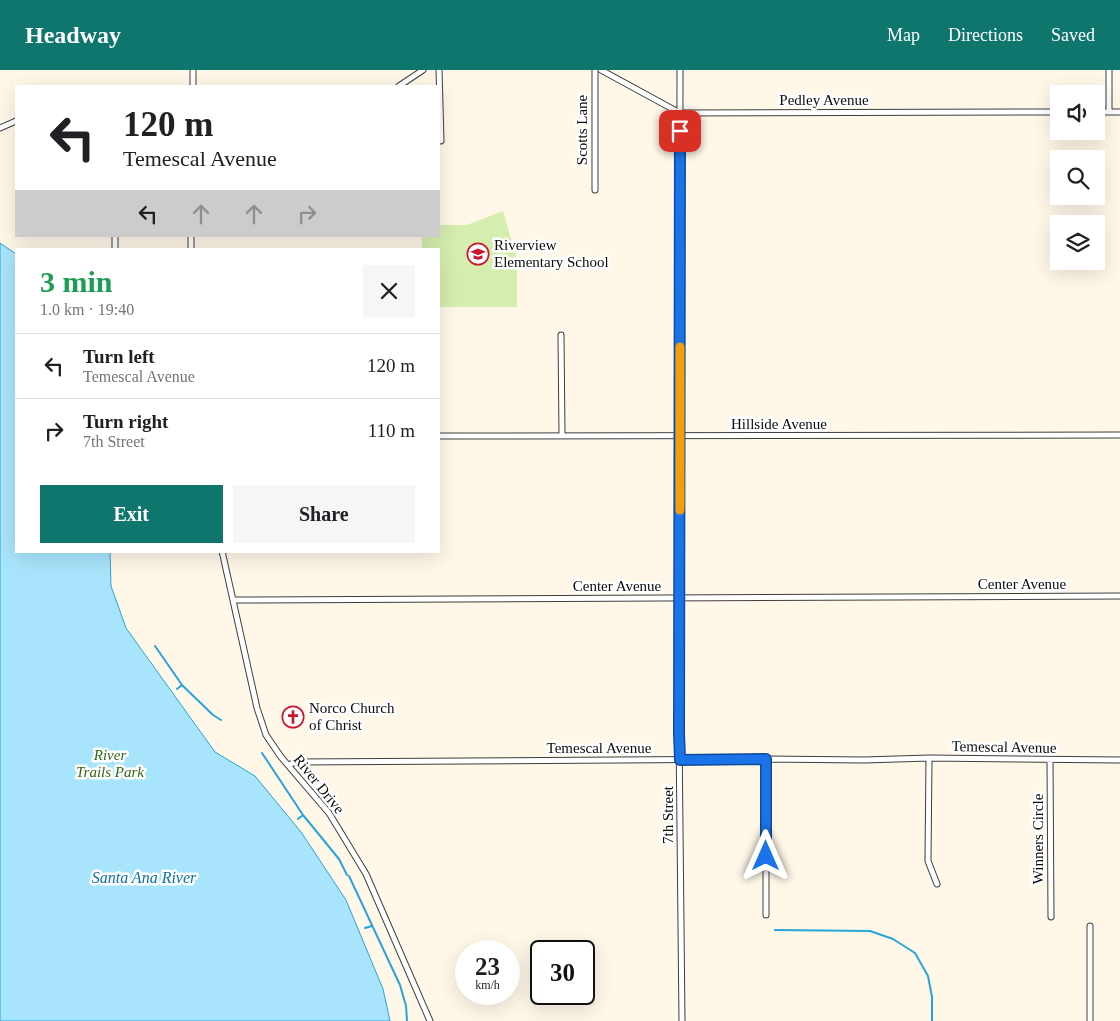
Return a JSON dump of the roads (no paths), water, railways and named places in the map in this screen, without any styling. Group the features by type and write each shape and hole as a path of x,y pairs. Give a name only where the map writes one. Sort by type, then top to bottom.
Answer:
{"street":[{"path":"193,70 193,85"},
{"path":"400,85 423,70"},
{"path":"439,70 439,85"},
{"name":"Scotts Lane","path":"595,70 595,190"},
{"name":"Pedley Avenue","path":"601,70 675,112 680,113 1050,112"},
{"name":"7th Street","path":"680,70 679,733 682,1021"},
{"path":"1109,70 1109,112"},
{"path":"440,106 441,141"},
{"path":"1105,112 1120,112"},
{"path":"0,128 15,121"},
{"path":"560,335 562,436"},
{"name":"Hillside Avenue","path":"440,436 1120,435"},
{"name":"River Drive","path":"222,553 258,708 266,735 288,765 329,814 366,874 430,1021"},
{"name":"Center Avenue","path":"234,600 1120,596"},
{"path":"928,758 928,861 937,884"},
{"name":"Temescal Avenue","path":"288,765 296,762 864,760 928,758 1120,760"},
{"path":"766,759 766,915"},
{"name":"Winners Circle","path":"1050,760 1051,917"},
{"path":"1090,926 1090,1021"}],"water":[{"name":"Santa Ana River","path":"0,243 15,253 15,553 110,553 111,586 126,628 215,752 255,776 301,832 346,900 383,989 390,1021 0,1021"}],"waterway":[{"path":"155,646 182,685"},
{"path":"177,689 182,685 213,715 221,720"},
{"path":"262,753 303,815 298,819"},
{"path":"303,815 339,859 347,875"},
{"path":"349,876 400,985 406,1006 407,1021"},
{"path":"365,928 372,926"},
{"path":"775,930 870,931 893,939 915,953 928,976 932,997 932,1021"}],"place":[{"name":"Riverview Elementary School","path":"478,254"},
{"name":"Norco Church of Christ","path":"293,717"}],"park label":[{"name":"River Trails Park","path":"110,764"}]}
